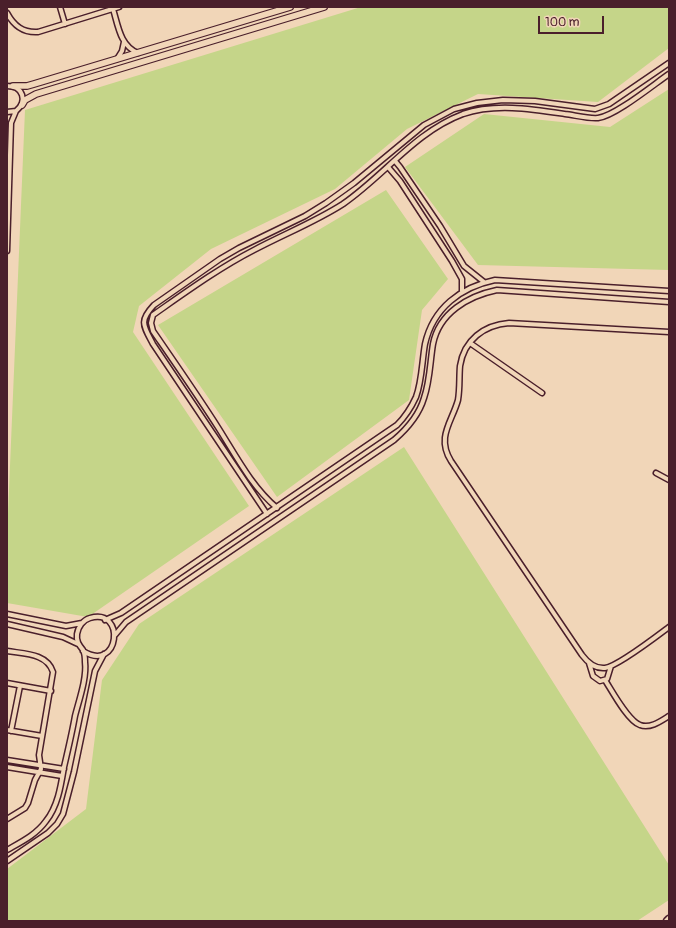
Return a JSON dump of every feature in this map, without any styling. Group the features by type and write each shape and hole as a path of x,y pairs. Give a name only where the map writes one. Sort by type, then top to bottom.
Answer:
{"street":[{"path":"60,7 65,24"},
{"path":"7,13 17,26 27,31 38,32 119,7"},
{"path":"9,86 27,86 290,7"},
{"path":"7,251 11,123 16,111 30,96 324,7"},
{"path":"113,9 124,42 138,53"},
{"path":"117,59 122,51 124,42"},
{"path":"267,514 153,344 144,328 144,320 147,313 154,305 220,259 252,241 305,216 326,204 354,183 424,125 454,109 476,103 503,100 534,101 595,109 609,104 669,63"},
{"path":"277,508 264,496 247,472 153,330 151,323 153,316 228,264 321,217 343,204 374,180 417,140 433,129 464,114 496,108 534,109 598,118 614,113 669,74"},
{"path":"9,86 20,92 23,100 22,105"},
{"path":"7,112 16,111"},
{"path":"395,161 440,226 464,266 484,282"},
{"path":"388,167 400,181 458,271 462,279 462,291"},
{"path":"105,620 121,613 277,508 388,432 405,417 411,407 419,385 426,343 431,326 439,312 462,291 484,282 495,280 669,291"},
{"path":"7,861 48,834 63,814 74,774 95,671 104,654 112,646 115,635 126,622 394,440 404,431 413,421 424,398 433,342 437,330 451,312 468,299 482,293 497,290 669,302"},
{"path":"611,666 609,676 605,680 600,681 594,679 589,663 582,655 472,492 446,452 444,442 446,431 458,398 461,361 463,355 470,343 485,329 499,324 509,323 669,332"},
{"path":"470,343 542,393"},
{"path":"656,473 669,480"},
{"path":"7,614 66,626 82,623 91,618 100,618 112,626 115,635"},
{"path":"78,644 77,635 82,623"},
{"path":"7,624 63,637 78,644 84,651 94,656 104,654"},
{"path":"589,663 600,668 611,666 669,627"},
{"path":"7,650 40,657 47,660 51,665 53,672 51,692 39,755 41,769 34,780 28,803 25,808 7,819"},
{"path":"7,850 30,837 46,821 57,801 85,671 84,651"},
{"path":"605,680 629,716 636,723 645,726 653,725 669,716"},
{"path":"7,683 51,692"},
{"path":"20,686 9,730 42,736"},
{"path":"7,760 41,765 74,774"},
{"path":"7,767 39,773 63,772"}],"green space":[{"path":"361,7 669,7 669,48 598,102 478,94 407,129 335,189 211,249 139,306 133,332 249,506 88,617 7,603 7,537 25,110"},
{"path":"669,89 669,270 478,265 405,167 484,114 610,127"},
{"path":"386,190 448,279 422,310 409,400 277,497 158,325"},
{"path":"404,447 669,865 669,900 637,921 7,921 7,869 86,809 102,680 139,624"}]}
